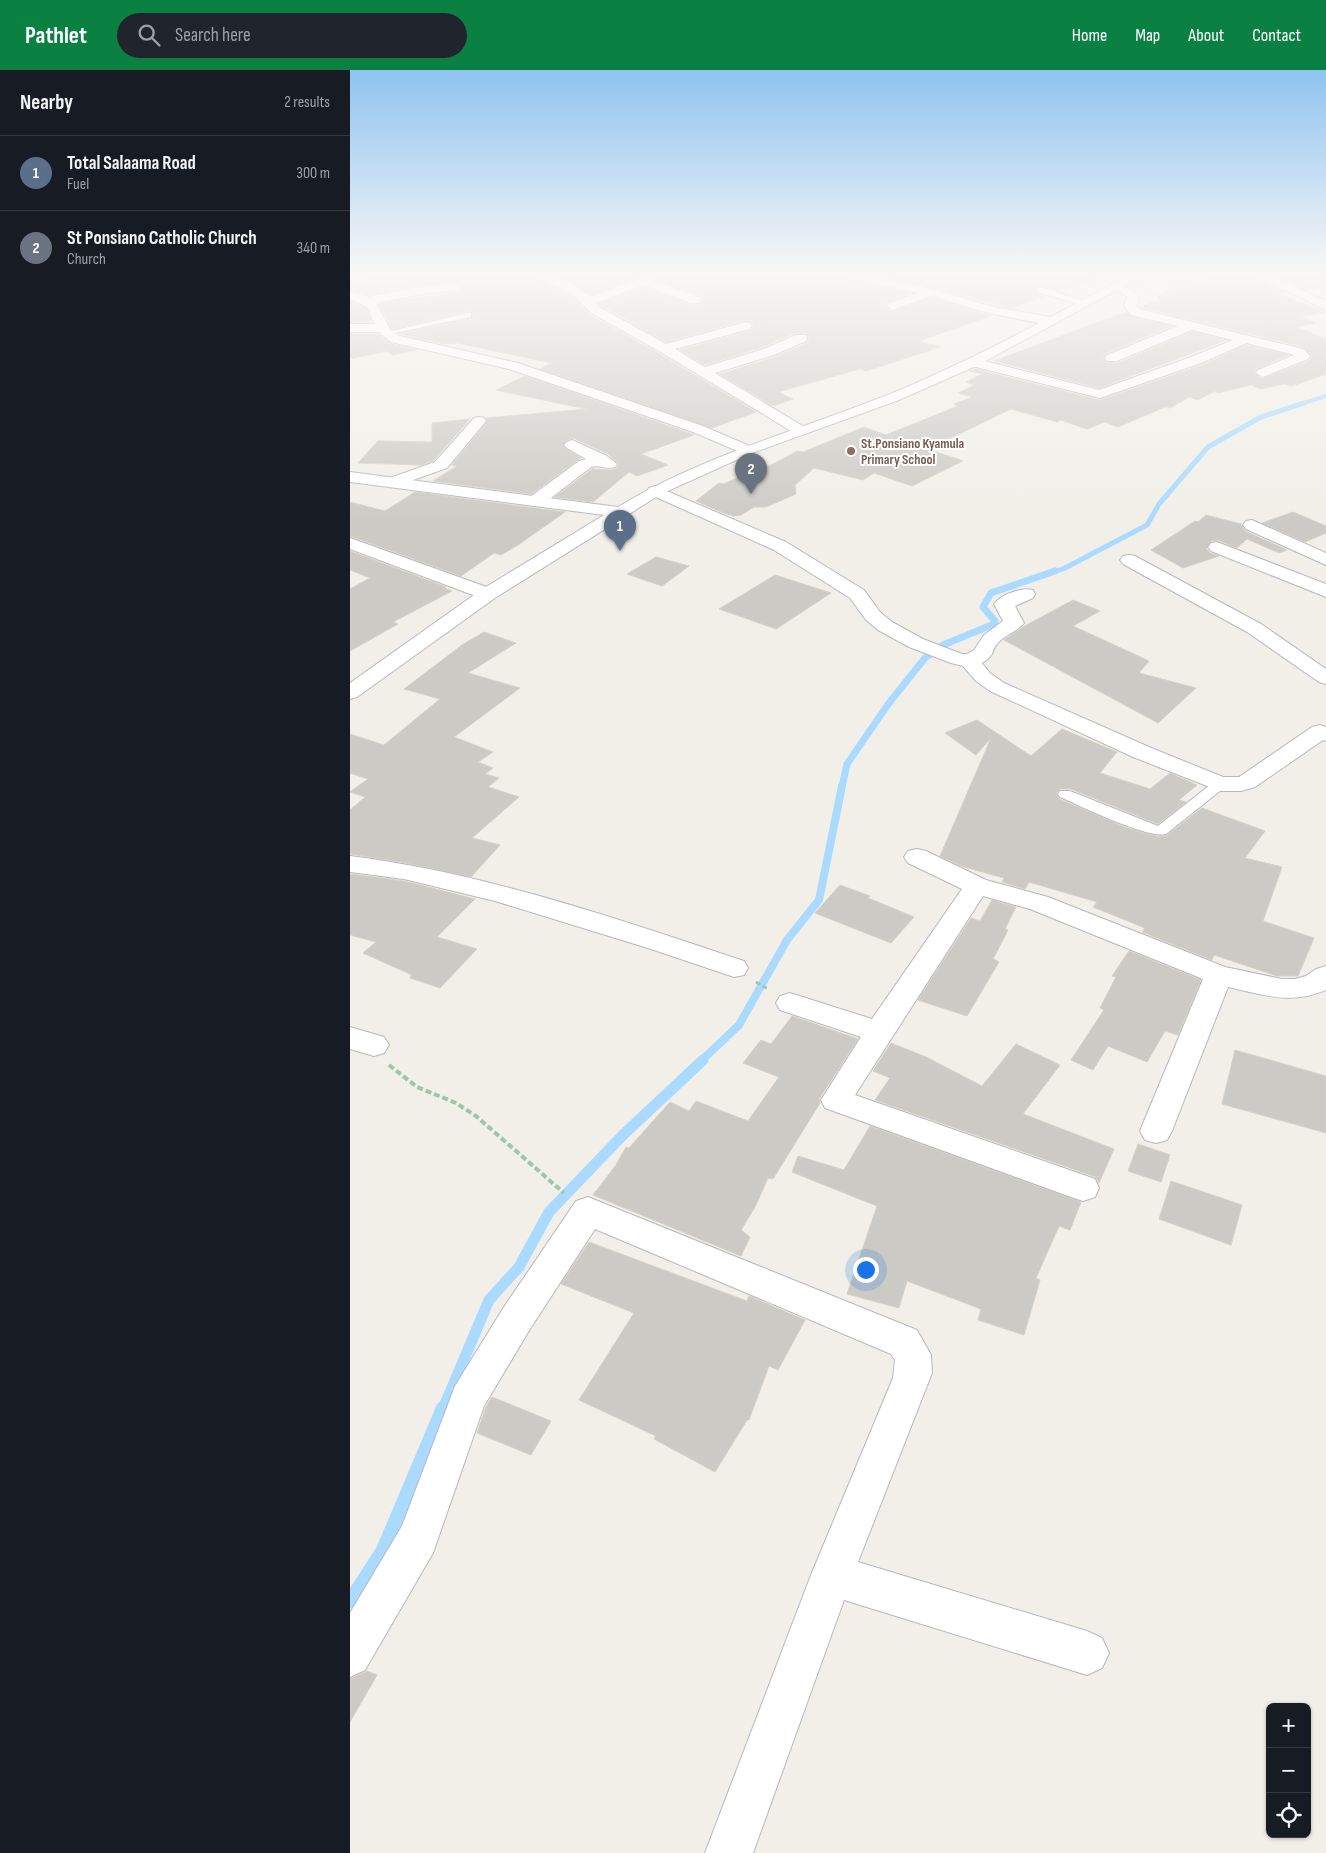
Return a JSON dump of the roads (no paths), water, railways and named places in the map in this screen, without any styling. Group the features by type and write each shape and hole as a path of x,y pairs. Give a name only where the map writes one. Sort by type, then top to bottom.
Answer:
{"street":[{"path":"462,354 513,366 698,429 747,450"},
{"path":"674,354 801,431"},
{"path":"704,372 762,354"},
{"path":"350,693 488,594 655,491 747,450 894,397 988,354"},
{"path":"1112,358 1121,354"},
{"path":"973,362 1100,394 1210,354"},
{"path":"1263,373 1303,356 1301,354"},
{"path":"393,482 441,465 479,421"},
{"path":"536,501 585,464 608,463 572,445"},
{"path":"350,477 619,512"},
{"path":"655,491 780,546 857,594 873,616 885,626 935,651 970,661 983,677 997,687 1141,752 1220,784 1241,784 1247,782 1320,732 1326,734"},
{"path":"1252,525 1326,560"},
{"path":"350,543 488,594"},
{"path":"1217,547 1326,591"},
{"path":"1130,560 1254,628 1326,678"},
{"path":"970,661 984,653 984,647 989,640 1014,623 1004,604 1026,594"},
{"path":"916,857 977,886 1039,904 1219,975 1282,989 1295,989 1315,984 1326,976"},
{"path":"350,864 413,873 501,894 661,943 743,974"},
{"path":"977,886 879,1032 836,1100 1083,1188"},
{"path":"1156,1131 1219,975"},
{"path":"779,996 879,1032"},
{"path":"350,1655 418,1538 468,1398 517,1318 588,1211 904,1342 914,1354 916,1367 832,1575 729,1853"},
{"path":"832,1575 1087,1653"}],"lane":[{"path":"1065,794 1150,829 1161,831 1220,784"}],"waterway":[{"path":"1301,404 1326,396"},
{"path":"1051,573 1065,568 1147,525 1159,504 1208,447 1261,417 1304,403"},
{"path":"842,787 847,764 889,703 925,658 943,645 994,624 995,621 983,607 991,593 1055,571"},
{"path":"701,1061 739,1025 787,940 819,900 842,786"},
{"path":"443,1409 489,1300 519,1267 549,1212 623,1135 703,1060"},
{"path":"350,1601 383,1550 443,1408"}],"place":[{"name":"St.Ponsiano Kyamula Primary School","path":"851,451"},
{"name":"St Ponsiano Catholic Church","path":"751,494"},
{"name":"Total Salaama Road","path":"620,551"}]}
